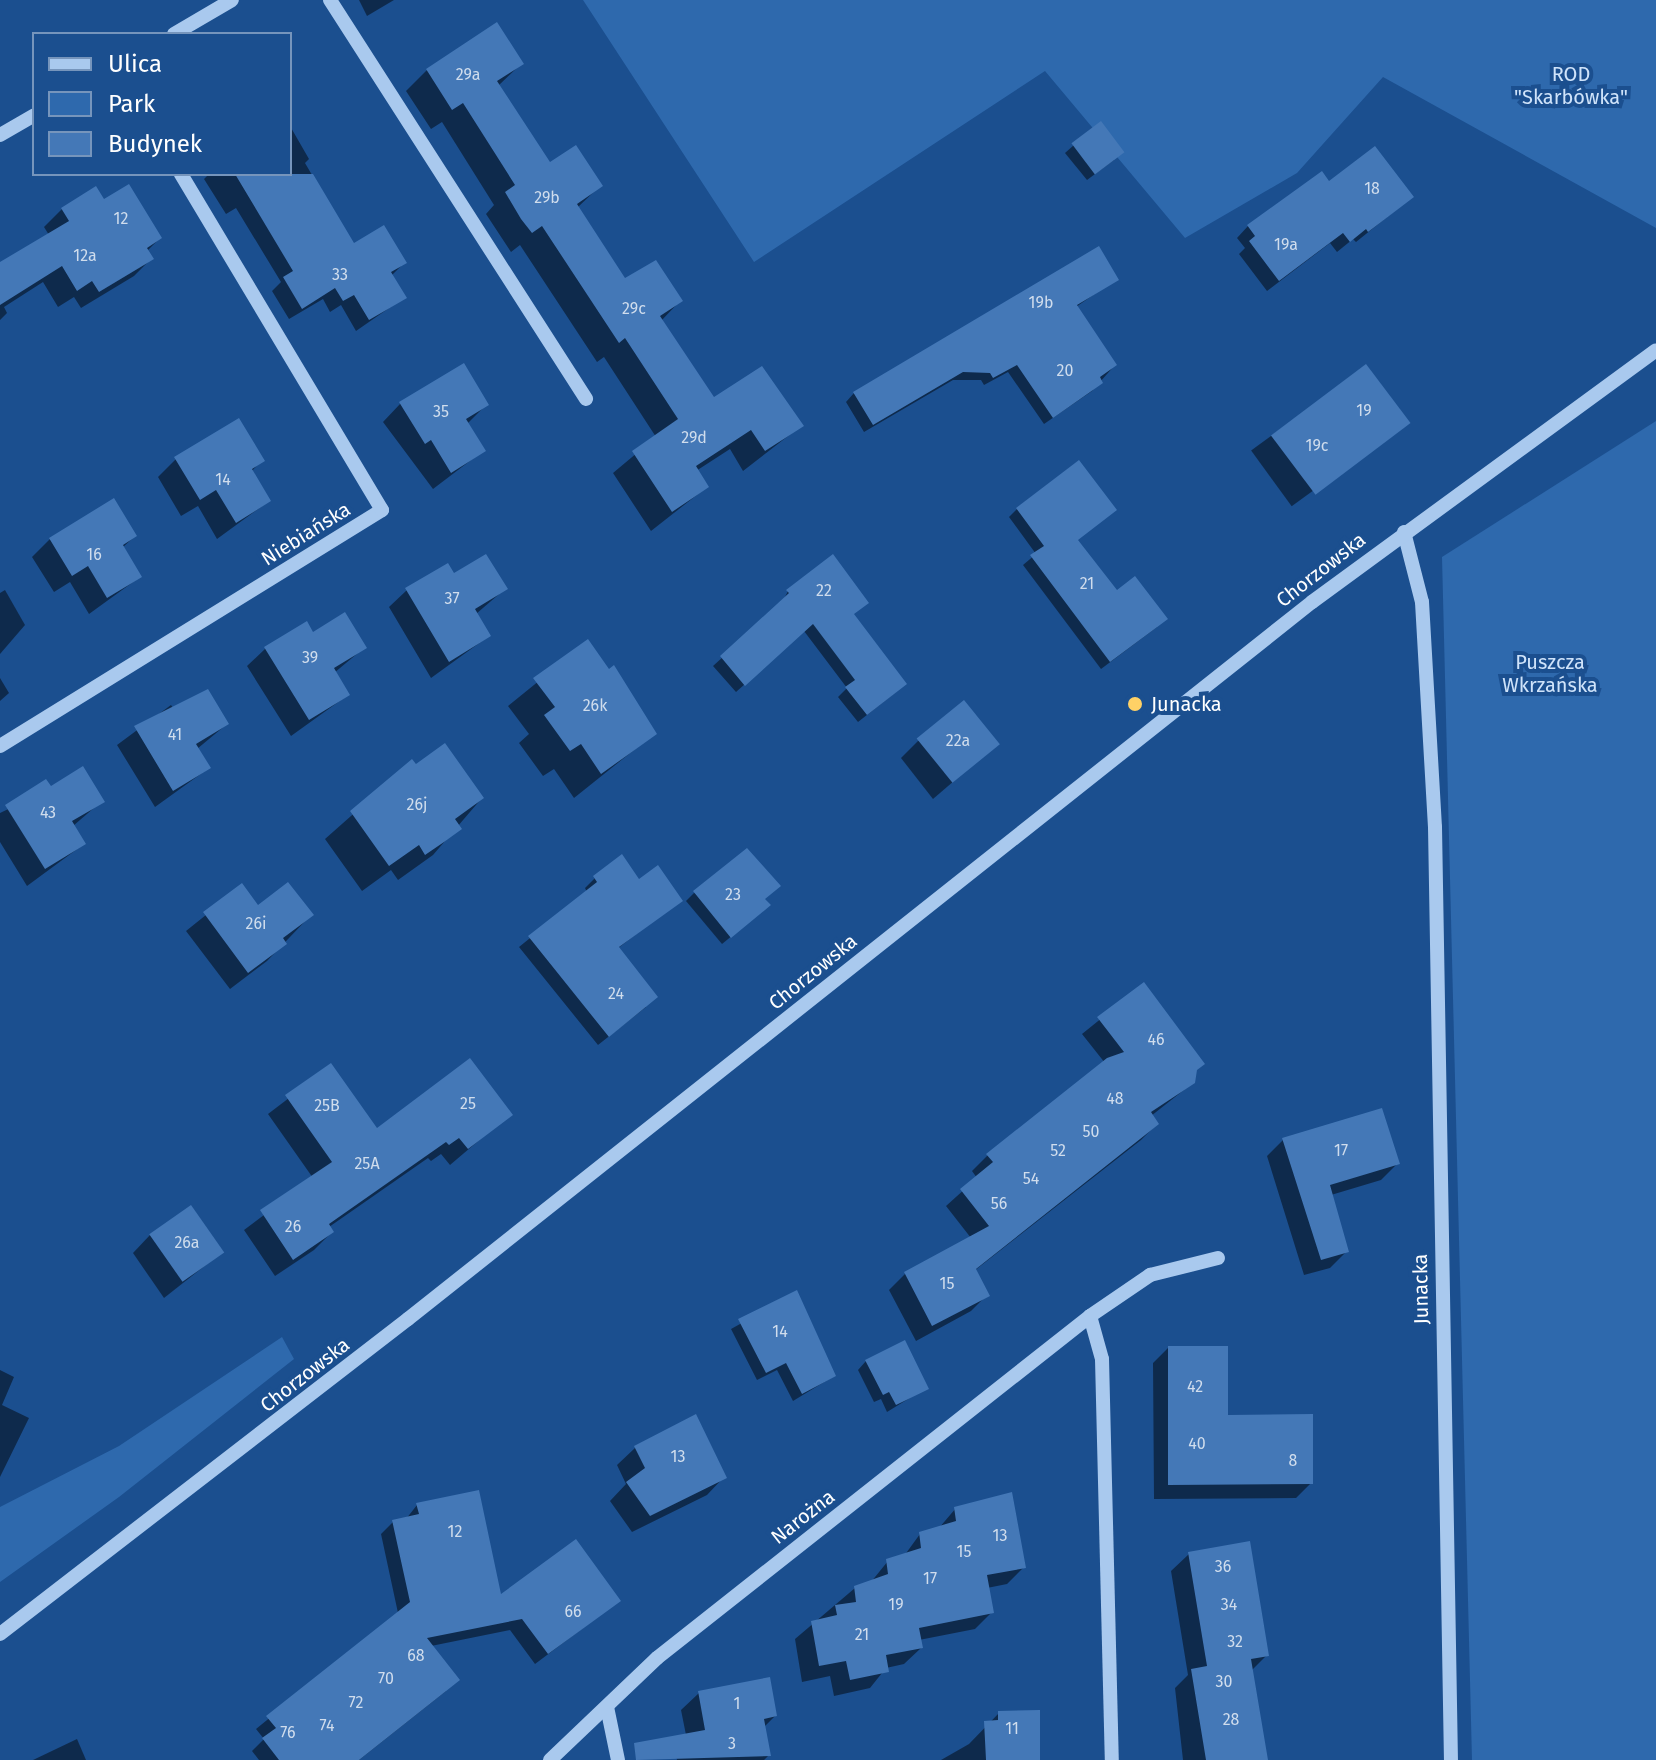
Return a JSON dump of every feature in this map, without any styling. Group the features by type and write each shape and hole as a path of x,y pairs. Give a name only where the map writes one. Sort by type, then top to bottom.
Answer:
{"street":[{"path":"177,32 232,0"},
{"path":"330,0 586,399"},
{"path":"0,135 32,116"},
{"name":"Niebiańska","path":"0,746 382,510 182,176"},
{"name":"Chorzowska","path":"0,1634 1404,532 1656,350"},
{"name":"Junacka","path":"1404,532 1422,602 1435,827 1451,1760"},
{"name":"Narożna","path":"550,1760 657,1658 1090,1316 1150,1275 1218,1258"},
{"path":"1090,1316 1102,1359 1112,1760"},
{"path":"607,1707 618,1760"}],"green space":[{"name":"ROD \"Skarbówka\"","path":"583,0 1656,0 1656,228 1383,77 1297,173 1185,238 1045,71 754,262"},
{"name":"Puszcza Wkrzańska","path":"1656,421 1656,1760 1472,1760 1442,557"},
{"path":"282,1337 294,1359 119,1497 0,1582 0,1507 119,1446"}],"building":[{"path":"497,22 524,64 497,81 550,162 576,145 603,186 577,204 625,278 656,260 683,301 660,316 714,397 762,366 804,426 765,451 751,430 696,466 709,487 672,512 632,451 678,419 625,338 619,343 542,226 532,233 521,219 505,192 515,185 463,103 452,110 426,69"},
{"path":"1101,121 1124,152 1095,174 1071,143"},
{"path":"1375,146 1414,197 1350,242 1343,233 1279,281 1249,241 1255,236 1247,225 1322,171 1329,181"},
{"path":"313,174 354,243 384,225 407,263 391,272 407,298 369,320 354,295 343,301 335,288 302,309 283,277 293,271 236,176"},
{"path":"129,184 162,238 147,248 154,259 99,292 92,281 77,291 62,266 0,305 0,262 69,221 61,208 96,186 104,199"},
{"path":"1099,246 1119,280 1077,305 1117,365 1100,377 1103,383 1053,418 1017,365 993,378 990,373 963,372 873,425 853,392"},
{"path":"464,363 489,405 466,419 486,451 451,473 431,440 425,444 399,402"},
{"path":"1366,364 1411,423 1315,495 1271,436"},
{"path":"239,418 265,461 252,469 271,501 236,523 216,490 200,500 174,457"},
{"path":"1079,460 1117,510 1078,540 1117,590 1135,576 1168,619 1110,662 1030,555 1044,546 1016,508"},
{"path":"114,498 137,536 123,545 142,577 107,598 88,566 72,576 49,538"},
{"path":"486,554 508,589 475,609 491,636 449,662 405,588 448,563 454,573"},
{"path":"833,554 869,603 854,614 907,684 867,715 845,687 855,680 813,624 745,686 720,656 789,593 786,590"},
{"path":"345,612 367,648 334,668 350,695 309,720 264,647 307,621 313,632"},
{"path":"588,639 609,669 614,665 657,734 601,774 581,744 570,751 544,715 555,707 533,678"},
{"path":"208,689 229,724 196,744 211,768 173,791 134,726"},
{"path":"964,700 1000,744 952,783 917,738"},
{"path":"445,743 484,798 455,819 462,829 444,842 425,855 419,845 389,866 350,811 412,759 416,764"},
{"path":"83,766 105,802 72,821 86,844 45,869 5,805 46,779 51,786"},
{"path":"747,848 781,886 765,899 771,905 731,938 693,891"},
{"path":"622,854 639,879 658,865 683,901 619,947 658,997 609,1037 528,936 597,882 593,876"},
{"path":"288,882 314,915 283,938 287,944 248,973 203,912 242,883 258,905"},
{"path":"1144,982 1205,1064 1197,1070 1195,1083 1151,1112 1159,1124 976,1269 990,1296 932,1326 904,1272 989,1226 960,1189 993,1162 986,1154 1107,1058 1124,1052 1097,1017"},
{"path":"470,1058 513,1115 468,1149 459,1138 449,1145 446,1142 329,1224 334,1232 293,1260 260,1210 332,1162 285,1095 331,1063 377,1128"},
{"path":"1382,1108 1400,1164 1330,1185 1349,1252 1321,1260 1282,1138"},
{"path":"191,1205 224,1253 182,1282 149,1234"},
{"path":"797,1290 836,1376 802,1394 786,1363 766,1373 738,1319"},
{"path":"905,1340 929,1389 896,1405 889,1392 883,1395 865,1360"},
{"path":"1168,1346 1228,1346 1228,1415 1313,1414 1313,1484 1168,1485"},
{"path":"696,1414 727,1478 650,1516 626,1482 645,1468 634,1446"},
{"path":"479,1490 501,1594 576,1539 621,1601 548,1654 522,1619 427,1638 460,1680 359,1760 279,1760 262,1738 276,1728 266,1716 410,1602 392,1520 419,1514 416,1503"},
{"path":"1012,1492 1026,1568 987,1575 994,1613 919,1628 923,1648 886,1655 889,1672 850,1680 846,1661 819,1666 811,1621 837,1615 835,1605 856,1602 854,1586 888,1574 886,1559 921,1548 919,1532 956,1521 954,1507"},
{"path":"1250,1541 1269,1656 1251,1659 1268,1760 1206,1760 1191,1669 1207,1666 1188,1552"},
{"path":"770,1677 777,1716 764,1719 771,1756 636,1760 634,1743 705,1730 698,1691"},
{"path":"1040,1710 1040,1760 986,1760 984,1721 998,1720 998,1711"}],"place":[{"name":"Junacka","path":"1135,704"}]}
